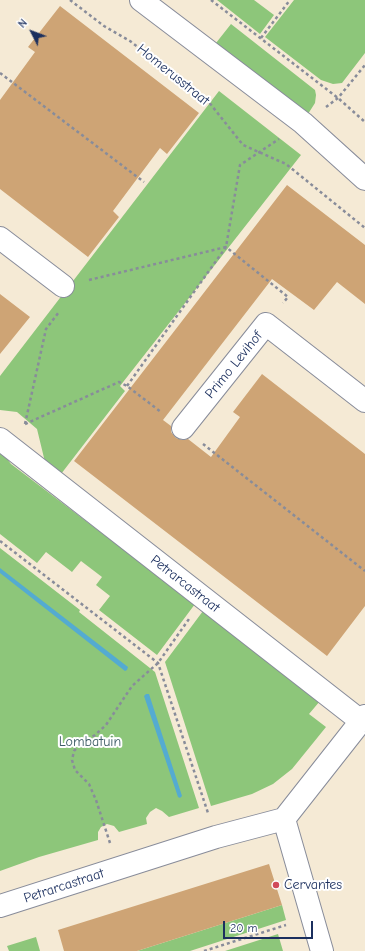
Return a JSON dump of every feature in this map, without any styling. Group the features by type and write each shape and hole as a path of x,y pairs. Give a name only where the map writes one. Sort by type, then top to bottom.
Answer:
{"street":[{"path":"141,0 303,123 365,179"},
{"path":"0,238 63,286"},
{"name":"Primo Levihof","path":"183,428 266,324 365,401"},
{"name":"Petrarcastraat","path":"0,906 216,837 284,819 363,718 204,599 5,443"},
{"path":"284,819 322,951"}],"path":[{"name":"Homerusstraat","path":"70,0 104,26 130,41 208,101 243,145 286,164 365,228"},
{"path":"211,0 338,98 365,122"},
{"path":"261,38 290,0"},
{"path":"127,386 226,248 240,165 338,98 365,65"},
{"path":"0,73 144,182"},
{"path":"84,281 226,248"},
{"path":"226,248 288,297 266,324"},
{"path":"25,425 46,328 59,311"},
{"path":"5,443 25,425 119,382 127,386 183,428 365,570"},
{"path":"0,541 158,663 216,837"},
{"path":"104,825 89,784 75,770 72,760 74,751 80,744 95,735 106,725 132,686 158,663 204,599"},
{"path":"204,951 311,917"}],"green space":[{"path":"217,0 254,0 274,15 260,34"},
{"path":"294,0 365,0 365,53 342,83 333,84 321,80 265,37"},
{"path":"231,24 315,90 315,103 308,114 216,43"},
{"path":"219,91 301,155 120,386 125,391 61,474 45,462 37,429 17,412 0,410 0,376"},
{"path":"0,450 11,464 195,604 157,655 99,610 110,596 96,585 102,577 81,561 72,572 46,552 37,563 0,534"},
{"name":"Lombatuin","path":"0,548 80,610 79,612 155,672 199,808 169,817 156,808 150,812 146,818 147,824 119,832 114,826 107,824 101,827 98,832 98,840 39,857 0,871"},
{"path":"203,611 320,701 309,714 326,727 292,769 273,784 252,794 211,806 165,662"},
{"path":"282,905 286,920 190,951 137,951"},
{"path":"278,934 283,951 225,951"},
{"path":"36,937 40,951 9,951 7,946"}],"water":[{"path":"0,568 128,667 127,670 125,671 0,573"},
{"path":"149,694 182,796 180,798 178,797 144,696"}],"building":[{"path":"60,6 199,113 167,154 160,148 113,211 119,217 88,257 0,189 0,100 35,52 28,47"},
{"path":"287,185 365,245 365,304 337,282 314,310 272,279 163,420 171,426 171,432 176,438 182,440 188,439 211,457 240,417 233,412 262,374 365,454 365,606 327,656 74,461"},
{"path":"0,294 30,317 0,354"},
{"path":"269,864 282,905 137,951 64,951 58,930"}],"place":[{"name":"Cervantes","path":"276,885"}]}
